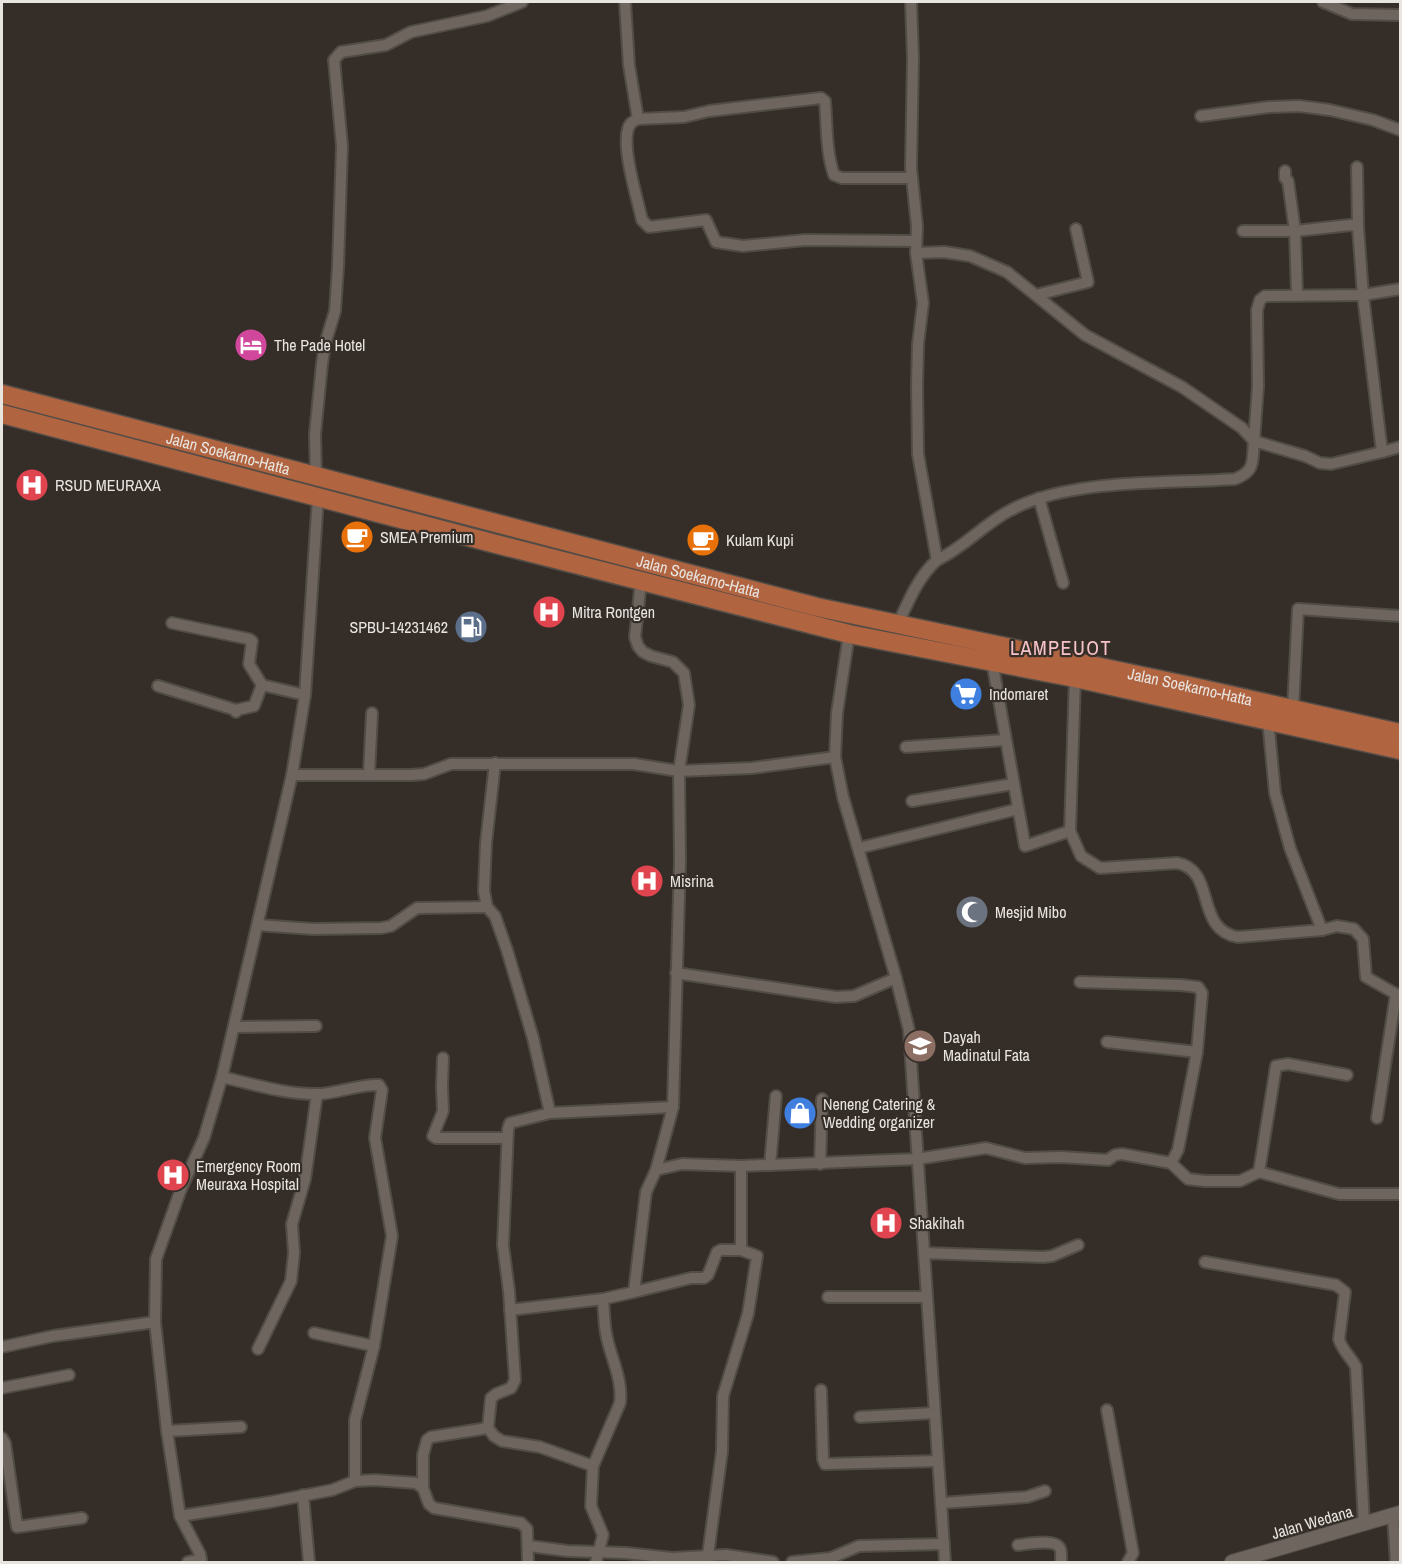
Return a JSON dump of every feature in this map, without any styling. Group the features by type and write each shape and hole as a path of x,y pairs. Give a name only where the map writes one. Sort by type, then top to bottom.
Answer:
{"highway":[{"name":"Jalan Soekarno-Hatta","path":"2,394 817,607 1401,733"},
{"name":"Jalan Soekarno-Hatta","path":"2,414 849,634 1075,678 1401,750"},
{"path":"680,591 686,573"}],"street":[{"path":"316,476 315,435 322,364 335,310 338,267 342,146 334,60 341,52 386,45 411,32 487,16 522,2"},
{"path":"625,2 629,65 638,119"},
{"path":"911,2 914,58 912,178 917,226 916,247 923,303 917,385 918,454 937,560"},
{"path":"1323,2 1352,14 1401,15"},
{"path":"912,178 842,178 834,175 828,144 825,101 821,98 709,111 684,117 638,119 629,125 627,130 628,160 642,220 649,227 706,220 716,242 743,246 805,240 916,247 969,256 1007,272 1085,335 1182,387 1242,428 1254,441 1324,464 1401,447"},
{"path":"1201,116 1269,107 1299,106 1330,110 1373,120 1401,130"},
{"path":"1357,167 1358,227 1382,452"},
{"path":"1284,171 1288,181 1295,231 1297,294"},
{"path":"1244,231 1295,231 1351,225 1358,227"},
{"path":"1036,295 1088,282 1076,229"},
{"path":"898,624 912,594 929,567 1009,511 1039,498 1058,492 1133,484 1234,479 1243,476 1252,466 1258,386 1257,310 1260,300 1265,296 1364,295 1401,289"},
{"path":"188,1563 201,1561 180,1516 167,1431 155,1322 154,1272 159,1247 204,1138 222,1077 292,775 305,695 318,497"},
{"path":"1039,498 1063,583"},
{"path":"634,1292 646,1192 656,1170 673,1107 680,861 679,771 689,705 684,673 673,662 651,656 638,646 635,636 641,581"},
{"path":"1293,710 1298,609 1401,616"},
{"path":"172,623 249,639 253,646 249,664 262,685 305,695"},
{"path":"849,634 837,713 835,757 843,797 909,1030 945,1563"},
{"path":"992,661 1025,846 1070,831"},
{"path":"1075,678 1070,831 1081,856 1100,868 1176,863 1187,865 1193,869 1198,878 1214,922 1228,935 1238,937 1322,930 1337,926 1354,929 1363,939 1366,977 1398,995 1377,1118"},
{"path":"158,686 236,711 254,706 262,685"},
{"path":"369,775 372,713"},
{"path":"1268,720 1275,793 1290,848 1322,930"},
{"path":"906,747 1005,740"},
{"path":"292,775 424,774 451,764 495,763 634,764 679,771 752,768 835,757"},
{"path":"495,763 484,869 484,891 487,907 495,916 507,951 533,1038 550,1113"},
{"path":"912,801 1013,784"},
{"path":"859,848 1018,809"},
{"path":"258,925 313,929 381,928 392,926 417,908 487,907"},
{"path":"676,973 836,997 854,996 896,978"},
{"path":"1080,982 1181,985 1198,987 1202,993 1197,1052 1178,1150 1171,1163"},
{"path":"234,1027 316,1026"},
{"path":"1107,1041 1197,1052"},
{"path":"443,1058 443,1111 433,1136 436,1138 507,1138"},
{"path":"1259,1172 1276,1066 1288,1064 1347,1075"},
{"path":"222,1077 273,1089 317,1094 347,1091 371,1085 379,1086 382,1090 375,1138 392,1236 384,1273 374,1346 355,1420 355,1481"},
{"path":"258,1349 291,1281 294,1253 292,1224 305,1179 317,1094"},
{"path":"770,1165 776,1096"},
{"path":"820,1164 822,1099"},
{"path":"592,1466 540,1447 498,1439 488,1428 491,1398 511,1388 514,1383 510,1310 503,1245 507,1138 510,1123 550,1113 673,1107"},
{"path":"656,1170 682,1164 741,1166 917,1159 986,1148 1025,1158 1060,1157 1108,1160 1115,1155 1122,1154 1171,1163 1188,1179 1240,1181 1259,1172 1339,1194 1401,1194"},
{"path":"741,1166 741,1250"},
{"path":"924,1253 1043,1257 1052,1256 1078,1245"},
{"path":"510,1310 603,1299 691,1278 704,1278 708,1275 717,1252 721,1250 741,1250 754,1254 757,1259 752,1278 748,1314 723,1396 722,1451 708,1555"},
{"path":"1204,1262 1336,1285 1345,1292 1339,1339 1341,1346 1356,1367 1364,1524"},
{"path":"828,1297 926,1297"},
{"path":"597,1557 603,1535 591,1506 592,1466 621,1401 619,1379 606,1334 603,1299"},
{"path":"2,1347 53,1336 155,1322"},
{"path":"314,1333 374,1346"},
{"path":"2,1388 69,1376"},
{"path":"821,1390 825,1464 937,1461"},
{"path":"1107,1410 1133,1553 1128,1563"},
{"path":"860,1417 934,1413"},
{"path":"167,1431 241,1427"},
{"path":"488,1428 431,1437 427,1440 423,1455 423,1488 429,1504 434,1508 521,1523 527,1529 528,1563"},
{"path":"2,1438 5,1443 17,1527 82,1518"},
{"path":"180,1516 303,1496 332,1490 355,1481 410,1482 423,1488"},
{"path":"941,1503 1027,1497 1045,1491"},
{"path":"303,1496 309,1563"},
{"path":"1396,1563 1397,1514"},
{"name":"Jalan Wedana","path":"1232,1563 1397,1514"},
{"path":"1018,1545 1046,1542 1057,1545 1060,1549 1061,1563"},
{"path":"792,1563 831,1558 859,1546 944,1544"},
{"path":"529,1546 597,1557 672,1558 726,1555 773,1563"}],"place":[{"name":"The Pade Hotel","path":"251,345"},
{"name":"RSUD MEURAXA","path":"32,485"},
{"name":"SMEA Premium","path":"357,537"},
{"name":"Kulam Kupi","path":"703,540"},
{"name":"Mitra Rontgen","path":"549,612"},
{"name":"SPBU-14231462","path":"471,627"},
{"name":"Indomaret","path":"966,694"},
{"name":"Misrina","path":"647,881"},
{"name":"Mesjid Mibo","path":"972,912"},
{"name":"Dayah Madinatul Fata","path":"920,1046"},
{"name":"Neneng Catering & Wedding organizer","path":"800,1113"},
{"name":"Emergency Room Meuraxa Hospital","path":"173,1175"},
{"name":"Shakihah","path":"886,1223"}],"district":[{"name":"LAMPEUOT","path":"1061,647"}]}
